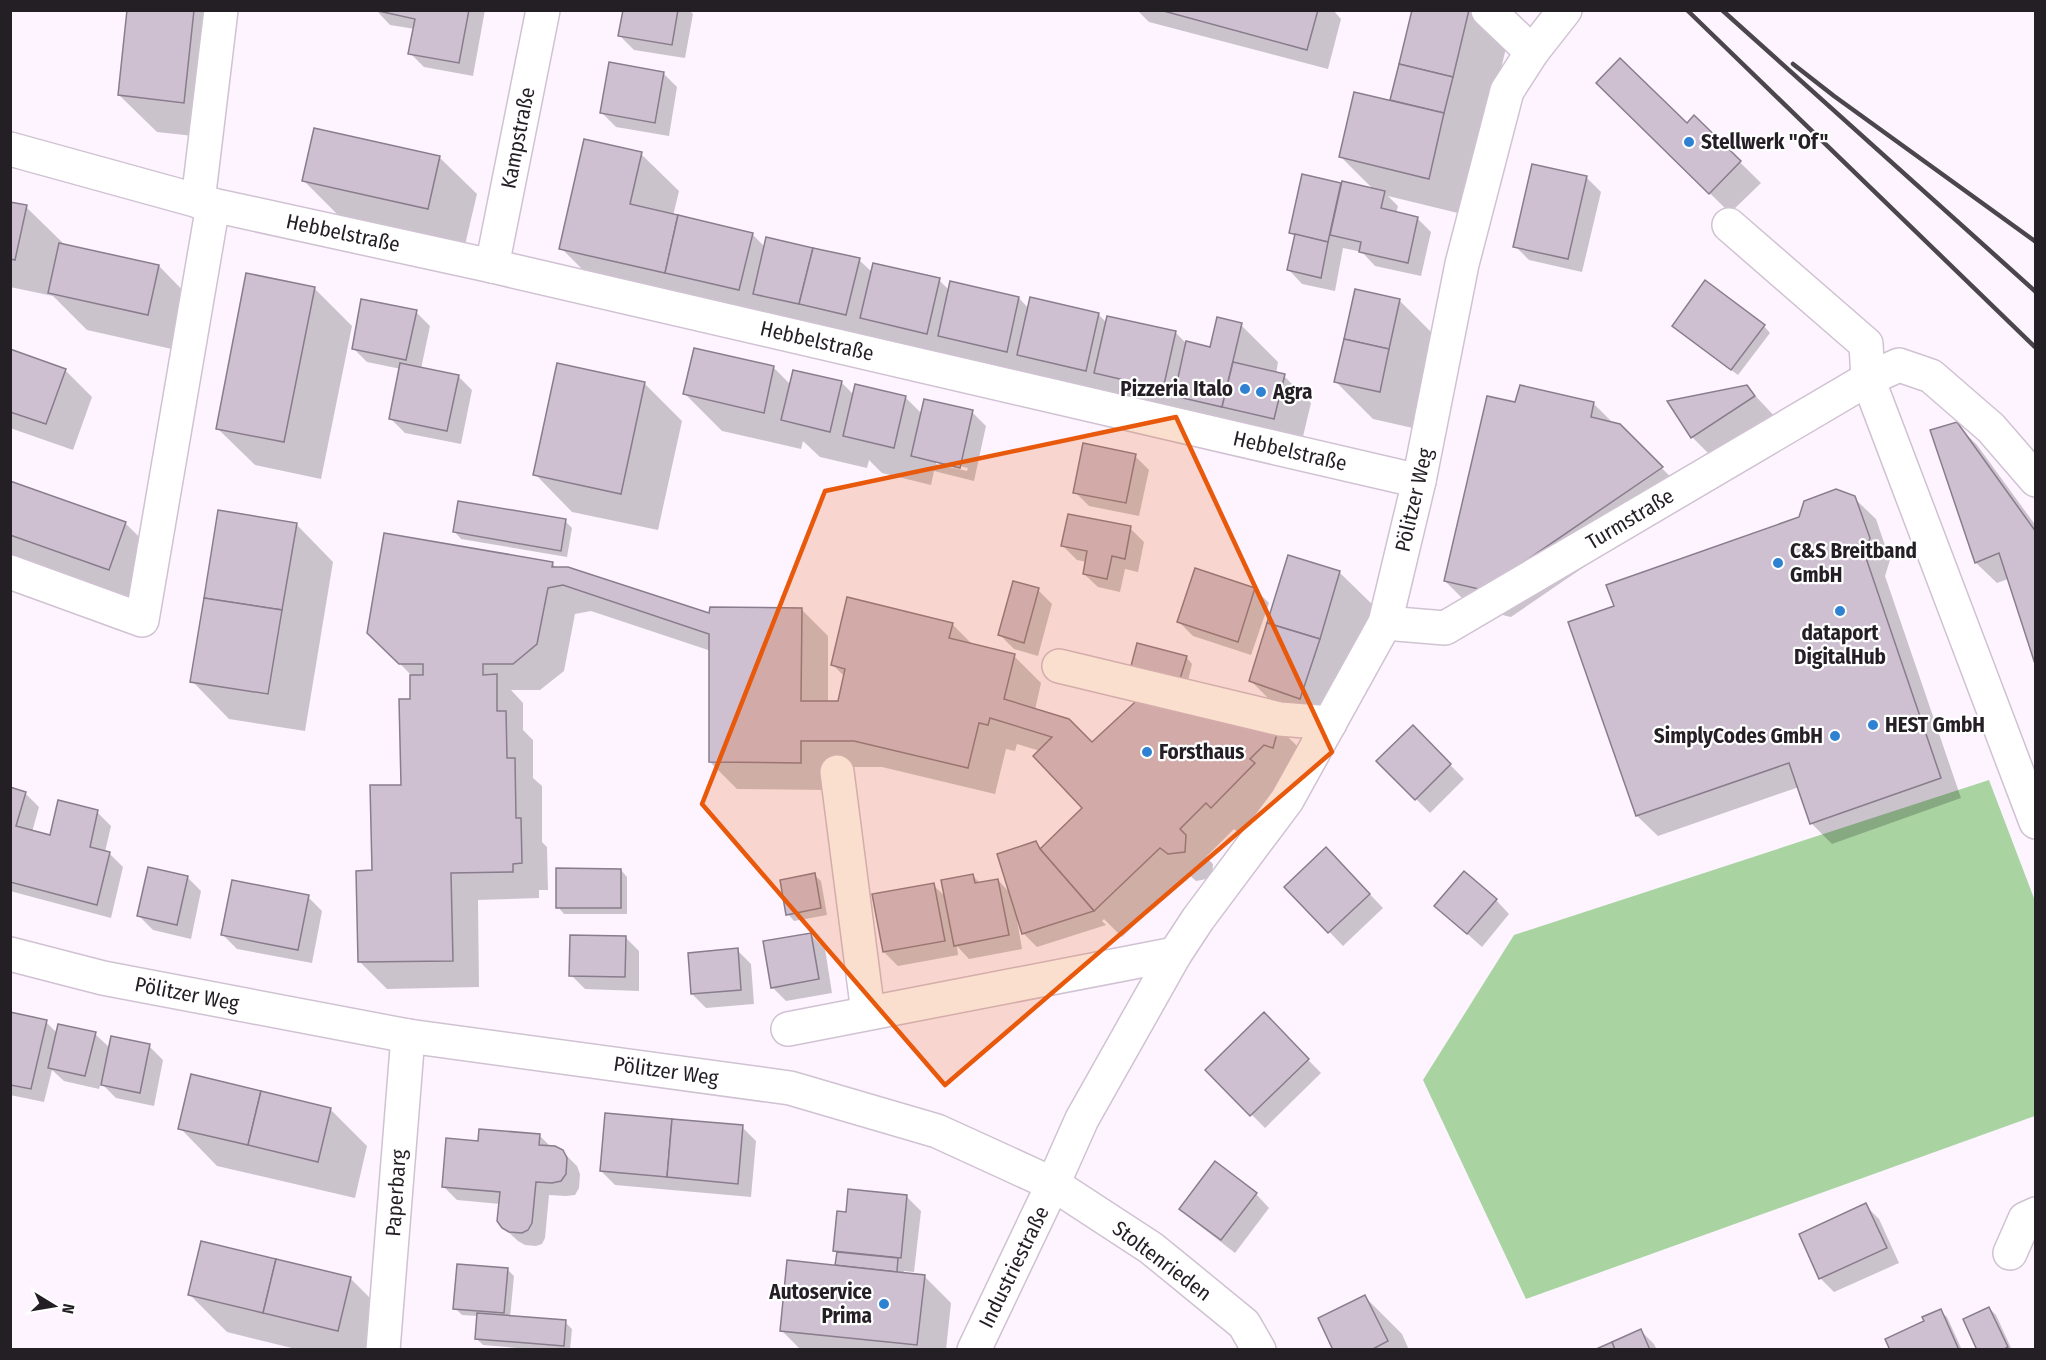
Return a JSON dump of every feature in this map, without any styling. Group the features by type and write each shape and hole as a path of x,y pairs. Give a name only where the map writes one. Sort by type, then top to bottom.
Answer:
{"street":[{"path":"10,573 142,620 206,203 221,10"},
{"name":"Kampstraße","path":"492,266 543,10"},
{"path":"1488,10 1532,52"},
{"name":"Pölitzer Weg","path":"10,954 103,978 408,1036 790,1088 937,1131 1053,1184 1082,1119 1175,954 1198,919 1287,800 1384,623 1419,481 1462,264 1507,91 1532,52 1565,10"},
{"name":"Hebbelstraße","path":"10,148 206,203 492,266 1419,481"},
{"path":"1729,225 1866,344 1868,379 2036,822"},
{"name":"Turmstraße","path":"1384,623 1445,628 1868,379 1899,365 1931,376 1991,428 2036,480"},
{"path":"1059,666 1280,719 1330,723"},
{"path":"837,772 868,1013"},
{"path":"788,1029 1175,954"},
{"name":"Paperbarg","path":"383,1350 408,1036"},
{"name":"Industriestraße","path":"974,1350 1053,1184"},
{"name":"Stoltenrieden","path":"1053,1184 1151,1248 1244,1324 1259,1350"},
{"path":"2010,1253 2025,1218 2036,1214"}],"highlighted area":[{"path":"1176,417 1332,752 945,1085 702,804 825,491"}],"green space":[{"path":"1989,780 2035,901 2035,1116 1526,1299 1423,1080 1514,935"}],"building":[{"path":"127,10 194,10 184,103 118,95"},
{"path":"374,10 469,10 459,63 408,54 415,19"},
{"path":"623,10 678,10 672,45 618,36"},
{"path":"1160,10 1318,10 1307,50"},
{"path":"1412,10 1469,10 1453,77 1399,64"},
{"name":"Stellwerk \"Of\"","path":"1620,58 1687,123 1694,115 1741,161 1709,194 1596,83"},
{"path":"609,62 664,72 655,123 600,113"},
{"path":"1399,64 1453,77 1444,113 1390,100"},
{"path":"1354,92 1444,113 1429,179 1339,157"},
{"path":"314,128 440,156 428,209 302,181"},
{"path":"584,139 642,152 630,204 678,215 665,273 559,249"},
{"path":"1532,164 1587,176 1568,259 1513,247"},
{"path":"1302,174 1341,183 1328,242 1289,233"},
{"path":"1342,181 1385,191 1381,208 1418,217 1408,263 1359,252 1361,242 1330,235"},
{"path":"10,202 27,205 15,260 10,259"},
{"path":"678,215 753,233 739,290 665,273"},
{"path":"1295,234 1328,242 1321,278 1287,270"},
{"path":"766,237 813,248 799,304 753,294"},
{"path":"59,243 159,265 148,315 48,293"},
{"path":"813,248 860,258 846,315 799,304"},
{"path":"873,263 940,278 927,334 860,318"},
{"path":"246,273 315,287 284,442 216,429"},
{"path":"1705,280 1765,325 1731,370 1672,326"},
{"path":"950,281 1019,297 1007,352 938,336"},
{"path":"1355,289 1400,299 1389,349 1344,339"},
{"path":"1030,297 1099,313 1086,371 1017,355"},
{"path":"361,299 417,310 406,360 352,349"},
{"path":"1107,316 1176,331 1163,389 1094,373"},
{"path":"1217,317 1242,323 1222,407 1174,396 1186,341 1210,347"},
{"path":"1344,339 1389,349 1380,392 1334,382"},
{"path":"694,348 774,366 764,413 683,394"},
{"path":"10,349 66,369 46,424 10,412"},
{"path":"1233,362 1285,374 1274,419 1222,407"},
{"path":"400,363 459,375 447,431 389,419"},
{"path":"557,363 645,382 621,494 533,475"},
{"path":"793,370 842,381 830,432 781,420"},
{"path":"855,384 906,396 894,448 843,436"},
{"path":"1520,385 1594,402 1591,417 1620,424 1663,467 1483,590 1444,581 1487,396 1515,402"},
{"path":"1747,385 1755,396 1691,438 1667,401"},
{"path":"924,399 973,410 960,468 911,456"},
{"path":"1957,422 2036,532 2036,667 1999,553 1975,563 1930,430"},
{"path":"1083,443 1136,454 1126,503 1073,493"},
{"path":"10,481 126,522 109,570 10,535"},
{"path":"1836,489 1855,496 1870,538 1865,555 1941,778 1810,824 1789,763 1636,816 1568,622 1614,606 1606,585 1799,517 1804,501"},
{"path":"458,501 566,519 561,551 453,532"},
{"path":"218,510 297,523 282,610 204,598"},
{"path":"1068,514 1131,526 1125,559 1112,556 1107,579 1083,574 1087,551 1061,546"},
{"name":"Forsthaus","path":"384,533 553,562 552,567 568,567 709,613 710,607 802,608 801,701 838,701 845,669 831,665 847,597 953,623 949,638 1015,654 1004,699 1069,719 1092,742 1147,691 1279,726 1273,748 1264,745 1250,759 1255,763 1211,808 1206,803 1180,829 1186,835 1185,852 1168,854 1160,848 1094,911 1040,849 1082,808 1033,756 1052,737 990,718 988,725 979,723 968,768 854,741 801,741 801,763 709,762 709,634 563,585 548,588 537,644 513,664 483,664 483,675 497,674 497,711 506,711 507,758 515,758 516,818 521,818 522,863 513,864 513,872 451,873 453,961 358,962 356,871 372,870 370,785 401,785 399,699 410,699 410,675 423,675 423,664 399,664 367,633"},
{"path":"1288,555 1340,571 1320,639 1267,623"},
{"path":"1195,568 1255,588 1238,642 1177,622"},
{"path":"1013,581 1039,588 1024,643 998,635"},
{"path":"204,598 282,610 268,694 190,682"},
{"path":"1267,623 1320,639 1300,699 1249,681"},
{"path":"1137,643 1187,656 1180,679 1131,666"},
{"path":"1413,725 1451,764 1415,800 1376,761"},
{"path":"10,787 26,792 16,826 50,835 58,800 98,810 90,847 110,852 97,905 10,882"},
{"path":"1036,841 1040,849 1094,911 1022,934 997,854"},
{"path":"1326,847 1370,894 1328,933 1284,887"},
{"path":"148,867 188,876 177,925 137,916"},
{"path":"556,868 621,869 621,908 556,908"},
{"path":"1464,871 1497,899 1467,934 1434,906"},
{"path":"815,873 821,908 786,915 780,880"},
{"path":"973,874 975,883 998,879 1009,935 954,946 941,880"},
{"path":"232,880 309,895 298,950 221,935"},
{"path":"934,883 945,941 883,952 872,894"},
{"path":"811,933 819,979 771,988 763,941"},
{"path":"570,935 626,936 625,977 569,976"},
{"path":"738,948 741,990 691,994 688,953"},
{"path":"10,1012 47,1020 31,1089 10,1085"},
{"path":"1264,1012 1309,1059 1250,1116 1205,1070"},
{"path":"58,1024 96,1032 85,1076 48,1068"},
{"path":"111,1036 150,1044 140,1093 101,1085"},
{"path":"191,1074 261,1091 248,1145 178,1129"},
{"path":"261,1091 331,1108 318,1162 248,1145"},
{"path":"605,1113 672,1119 667,1177 600,1171"},
{"path":"672,1119 743,1125 738,1184 667,1177"},
{"path":"479,1129 540,1134 539,1145 555,1146 563,1150 567,1158 566,1174 561,1181 536,1182 532,1223 528,1230 522,1233 509,1232 497,1221 500,1192 442,1187 446,1138 478,1141"},
{"path":"1215,1161 1257,1193 1221,1240 1179,1209"},
{"path":"848,1189 907,1195 901,1258 833,1251 837,1211 846,1212"},
{"path":"1866,1203 1887,1248 1819,1279 1799,1234"},
{"path":"201,1241 276,1259 263,1313 188,1295"},
{"path":"837,1252 898,1258 897,1272 835,1265"},
{"path":"276,1259 351,1277 338,1331 263,1313"},
{"path":"787,1260 925,1275 917,1345 780,1331"},
{"path":"457,1264 508,1268 504,1313 453,1309"},
{"path":"1365,1295 1388,1341 1371,1350 1333,1350 1318,1318"},
{"path":"1989,1307 2008,1347 2003,1350 1977,1350 1963,1319"},
{"path":"1941,1309 1959,1350 1890,1350 1885,1339 1924,1321 1922,1317"},
{"path":"477,1313 566,1320 564,1346 475,1339"},
{"path":"1641,1329 1650,1350 1615,1350 1612,1342"},
{"path":"1612,1342 1615,1350 1594,1350"}],"railway":[{"path":"1687,10 2036,348"},
{"path":"1722,10 2036,292"},
{"path":"1793,64 2036,242"}],"place":[{"name":"Stellwerk \"Of\"","path":"1689,142"},
{"name":"Pizzeria Italo","path":"1245,389"},
{"name":"Agra","path":"1261,392"},
{"name":"C&S Breitband GmbH","path":"1778,563"},
{"name":"dataport DigitalHub","path":"1840,611"},
{"name":"HEST GmbH","path":"1873,725"},
{"name":"SimplyCodes GmbH","path":"1835,736"},
{"name":"Forsthaus","path":"1147,752"},
{"name":"Autoservice Prima","path":"884,1304"}]}
